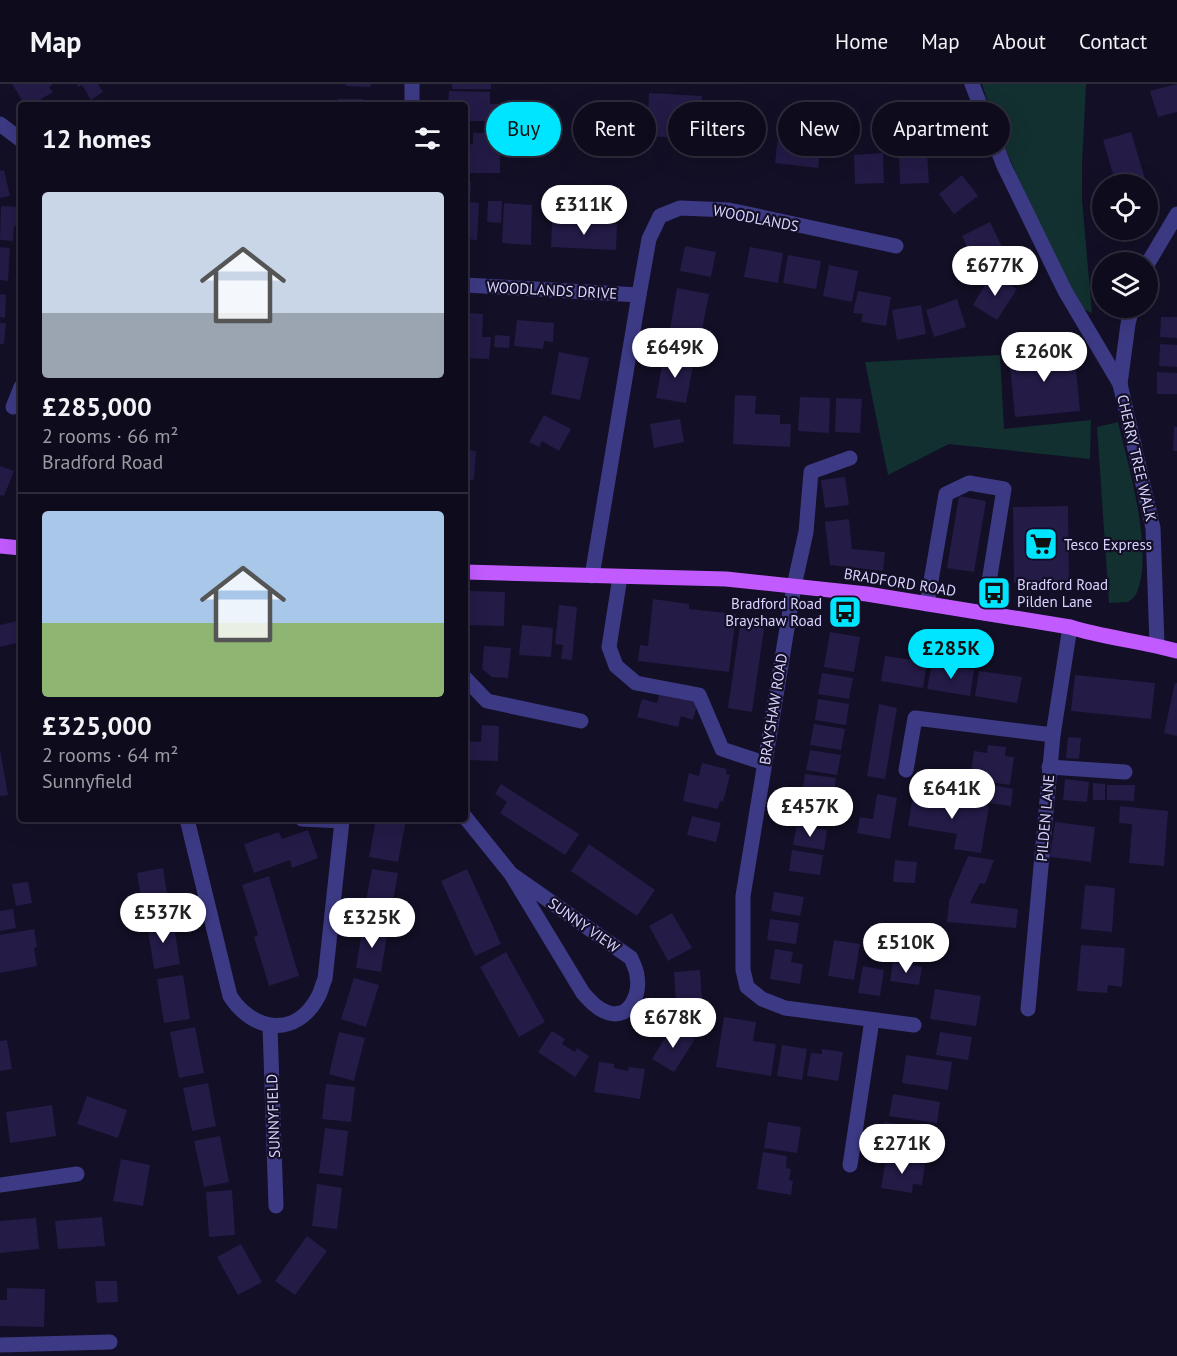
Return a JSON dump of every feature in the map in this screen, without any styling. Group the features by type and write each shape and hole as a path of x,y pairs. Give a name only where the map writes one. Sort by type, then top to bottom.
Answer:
{"main road":[{"path":"0,546 18,548"},
{"name":"BRADFORD ROAD","path":"468,572 726,579 794,586 1070,627 1092,634 1157,645 1177,651"}],"street":[{"path":"412,84 412,102"},
{"path":"972,84 1004,166 1065,291 1120,384"},
{"path":"0,124 18,138"},
{"name":"WOODLANDS","path":"592,576 649,239 660,216 680,208 729,210 896,246"},
{"path":"1155,252 1177,214"},
{"name":"WOODLANDS DRIVE","path":"468,285 639,295"},
{"name":"CHERRY TREE WALK","path":"1130,318 1120,384 1153,528 1157,645"},
{"path":"13,406 18,394"},
{"path":"794,586 806,532 811,472 850,458"},
{"path":"927,604 946,494 969,483 1004,489 984,613"},
{"path":"620,577 609,647 616,666 636,683 699,694 722,749 764,763"},
{"name":"BRAYSHAW ROAD","path":"794,586 743,896 743,970 747,987 762,999 785,1008 914,1026"},
{"name":"PILDEN LANE","path":"1028,1009 1049,767 1070,627"},
{"path":"468,681 487,701 581,721"},
{"path":"906,770 915,718 1053,735"},
{"path":"1049,767 1125,772"},
{"name":"SUNNY VIEW","path":"468,821 511,874 583,993 597,1007 610,1014 625,1011 635,1001 637,987 637,974 631,958 511,874"},
{"path":"189,822 230,996 239,1010 254,1021 270,1026 292,1022 305,1012 317,998 325,979 344,822"},
{"path":"850,1165 872,1020"},
{"name":"SUNNYFIELD","path":"270,1026 276,1206"},
{"path":"0,1185 77,1174"},
{"path":"0,1346 110,1342"}],"green space":[{"path":"982,84 1086,84 1082,200 1092,313 1081,308 1009,156 1010,102 988,102"},
{"path":"1000,355 1004,429 1091,420 1090,459 949,444 888,475 865,362"},
{"path":"1118,422 1138,508 1143,554 1136,595 1128,602 1109,603 1097,427"}],"building":[{"path":"12,84 53,84 49,87 53,92 36,102 23,102"},
{"path":"77,84 98,84 103,92 91,100 82,85 78,87"},
{"path":"346,84 371,84 370,87 346,86"},
{"path":"452,84 491,84 491,89 452,89"},
{"path":"1177,84 1177,112 1158,117 1150,91"},
{"path":"449,91 490,92 490,102 486,102 486,121 468,121 468,102 448,102"},
{"path":"649,93 702,96 702,102 668,102 668,137 656,137 656,102 649,102"},
{"path":"338,99 363,99 363,102 338,102"},
{"path":"1131,132 1144,174 1113,174 1103,140"},
{"path":"473,133 486,133 486,156 500,156 500,173 468,173 468,144 473,144"},
{"path":"778,138 778,156 820,156 818,168 775,163"},
{"path":"854,156 883,156 884,183 855,184"},
{"path":"899,156 927,156 929,183 900,184"},
{"path":"4,170 10,196 0,198 0,171"},
{"path":"962,175 978,196 954,214 939,194"},
{"path":"468,182 471,182 470,202 479,203 477,240 468,239"},
{"path":"488,201 502,201 501,223 487,222"},
{"path":"504,203 532,205 531,245 502,243"},
{"path":"1,206 18,207 18,226 14,226 13,241 0,240"},
{"path":"552,222 617,224 616,250 551,247"},
{"path":"990,222 1006,255 988,263 983,252 972,257 962,236"},
{"path":"685,246 716,252 711,277 680,271"},
{"path":"0,247 10,248 8,281 0,280"},
{"path":"750,247 783,253 778,283 744,277"},
{"path":"788,255 821,261 816,289 783,283"},
{"path":"829,265 858,271 852,302 823,296"},
{"path":"992,273 1017,289 997,320 973,305"},
{"path":"677,288 709,294 701,335 670,329"},
{"path":"858,291 891,297 886,326 861,322 863,314 853,313"},
{"path":"0,294 6,295 5,318 0,317"},
{"path":"957,299 966,327 934,337 926,310"},
{"path":"921,305 926,334 897,340 892,310"},
{"path":"468,313 483,314 482,337 491,337 489,359 468,358"},
{"path":"1161,317 1177,317 1177,338 1160,337"},
{"path":"517,320 554,323 553,342 544,341 543,349 514,346"},
{"path":"0,323 6,323 4,344 0,344"},
{"path":"495,335 510,336 509,348 494,347"},
{"path":"1160,344 1177,345 1177,367 1159,366"},
{"path":"1074,349 1080,411 1015,417 1009,355"},
{"path":"559,352 589,358 580,400 551,394"},
{"path":"664,355 694,361 686,403 656,398"},
{"path":"1157,372 1177,373 1177,394 1157,394"},
{"path":"735,395 756,396 755,414 780,415 780,424 791,424 790,447 733,444"},
{"path":"800,397 830,398 829,433 798,431"},
{"path":"836,398 862,399 860,433 835,432"},
{"path":"544,415 571,429 559,451 542,441 539,447 529,442"},
{"path":"680,419 684,442 654,448 650,424"},
{"path":"1174,427 1177,427 1177,451 1173,451"},
{"path":"468,450 476,451 474,480 468,479"},
{"path":"0,466 14,471 4,496 0,495"},
{"path":"845,477 849,505 825,508 821,480"},
{"path":"959,496 986,501 974,572 947,568"},
{"name":"Tesco Express","path":"1068,506 1069,582 1014,583 1013,507"},
{"path":"849,519 852,549 885,552 883,571 830,565 825,522"},
{"path":"469,591 505,592 504,626 468,625"},
{"path":"653,599 689,604 689,609 736,614 729,672 638,661 640,645 648,646"},
{"path":"559,605 577,607 572,660 561,659 563,645 555,644"},
{"path":"741,619 765,622 752,712 728,708"},
{"path":"18,621 18,643 0,647 0,625"},
{"path":"522,625 553,628 551,657 519,655"},
{"path":"830,632 860,637 854,672 824,667"},
{"path":"484,646 511,648 508,678 492,677 482,669"},
{"path":"885,656 927,662 923,688 881,681"},
{"path":"932,664 974,670 970,696 927,689"},
{"path":"979,671 1022,677 1017,703 975,696"},
{"path":"822,673 853,678 849,699 818,694"},
{"path":"1075,675 1155,683 1151,719 1071,711"},
{"path":"1175,683 1177,683 1177,736 1164,733"},
{"path":"660,692 698,701 693,720 681,716 678,727 637,717 642,699 657,703"},
{"path":"818,699 849,704 846,725 815,720"},
{"path":"879,704 897,708 885,779 867,776"},
{"path":"814,724 845,729 841,750 810,745"},
{"path":"482,725 499,726 498,761 468,760 468,741 481,742"},
{"path":"1068,737 1081,738 1079,759 1066,758"},
{"path":"988,745 1006,747 1005,756 1014,757 1010,785 970,779 974,751 987,753"},
{"path":"0,750 8,795 0,796"},
{"path":"810,750 841,755 837,775 806,770"},
{"path":"702,763 727,769 726,774 730,775 723,802 720,801 718,809 683,801 689,773 699,776"},
{"path":"805,774 836,778 833,799 802,794"},
{"path":"1065,779 1089,782 1087,802 1063,800"},
{"path":"1093,783 1105,784 1105,800 1093,800"},
{"path":"501,784 579,834 565,855 500,813 507,802 495,794"},
{"path":"993,785 1013,789 1011,806 990,803"},
{"path":"1107,785 1135,785 1134,801 1107,800"},
{"path":"877,794 897,798 890,839 857,833 860,817 873,819"},
{"path":"913,795 989,806 981,853 954,849 957,834 908,826"},
{"path":"801,799 832,804 829,824 798,819"},
{"path":"1120,806 1168,811 1164,866 1129,863 1132,824 1119,823"},
{"path":"692,816 721,823 716,842 687,835"},
{"path":"375,822 406,822 398,862 369,857"},
{"path":"1055,822 1095,827 1091,862 1050,857"},
{"path":"797,825 827,830 824,850 793,845"},
{"path":"308,830 318,858 292,868 290,860 254,873 244,844 279,832 282,839"},
{"path":"589,844 655,890 637,916 571,871"},
{"path":"792,850 823,855 820,875 789,871"},
{"path":"968,856 994,860 985,884 980,883 970,903 1018,909 1016,928 947,922 949,901"},
{"path":"895,860 917,862 915,883 893,882"},
{"path":"163,868 170,912 144,916 137,873"},
{"path":"372,869 398,873 390,917 364,912"},
{"path":"467,869 501,944 475,956 441,881"},
{"path":"269,876 299,976 269,986 254,937 258,935 242,885"},
{"path":"28,882 32,903 16,906 12,884"},
{"path":"1085,885 1115,888 1112,932 1081,929"},
{"path":"774,892 804,897 800,916 771,911"},
{"path":"13,909 16,928 0,931 0,911"},
{"path":"672,913 692,948 668,961 649,926"},
{"path":"770,919 799,923 796,944 767,940"},
{"path":"173,920 180,964 154,969 147,924"},
{"path":"363,925 388,930 381,972 356,968"},
{"path":"34,929 37,966 0,973 0,935"},
{"path":"834,940 860,944 854,980 828,976"},
{"path":"1081,945 1125,948 1122,987 1108,985 1107,993 1077,991"},
{"path":"775,949 793,952 791,962 803,964 800,984 770,979"},
{"path":"506,952 545,1022 519,1037 480,967"},
{"path":"893,962 922,967 919,985 890,981"},
{"path":"863,966 884,970 880,996 858,993"},
{"path":"700,970 703,1015 677,1017 674,972"},
{"path":"183,975 190,1019 164,1023 157,979"},
{"path":"354,978 379,985 366,1027 341,1019"},
{"path":"935,989 981,996 976,1026 930,1019"},
{"path":"724,1017 756,1022 753,1041 776,1044 771,1076 716,1067"},
{"path":"673,1025 695,1039 674,1072 652,1059"},
{"path":"195,1027 204,1073 179,1078 170,1032"},
{"path":"552,1031 565,1039 562,1044 575,1052 577,1048 589,1056 575,1077 538,1052"},
{"path":"339,1032 365,1038 354,1081 329,1074"},
{"path":"940,1032 972,1037 968,1060 936,1055"},
{"path":"7,1040 12,1069 0,1071 0,1041"},
{"path":"782,1045 807,1049 802,1080 777,1076"},
{"path":"822,1049 843,1052 838,1081 807,1076 811,1053 822,1054"},
{"path":"906,1055 952,1062 948,1090 902,1083"},
{"path":"599,1062 614,1064 614,1068 628,1071 629,1067 645,1069 640,1099 594,1092"},
{"path":"208,1083 216,1126 192,1131 183,1088"},
{"path":"326,1084 355,1087 351,1122 322,1119"},
{"path":"893,1094 940,1102 937,1123 889,1116"},
{"path":"87,1096 127,1110 118,1138 77,1124"},
{"path":"52,1105 56,1136 10,1143 6,1112"},
{"path":"768,1122 801,1127 797,1153 764,1148"},
{"path":"884,1122 927,1129 922,1158 879,1151"},
{"path":"325,1128 348,1131 343,1176 319,1173"},
{"path":"220,1136 229,1182 204,1187 194,1141"},
{"path":"763,1152 787,1156 786,1168 791,1169 789,1180 793,1181 791,1195 757,1189"},
{"path":"886,1158 925,1164 922,1185 913,1184 912,1193 881,1188"},
{"path":"121,1159 150,1165 143,1206 113,1201"},
{"path":"317,1184 342,1188 337,1229 312,1226"},
{"path":"232,1190 235,1235 209,1237 206,1192"},
{"path":"102,1217 105,1246 58,1249 55,1221"},
{"path":"36,1218 39,1249 0,1253 0,1221"},
{"path":"307,1236 327,1251 295,1295 275,1281"},
{"path":"241,1244 262,1282 238,1295 217,1257"},
{"path":"95,1281 117,1281 118,1302 97,1303"},
{"path":"7,1288 45,1289 44,1327 0,1326 0,1300 7,1300"}],"place":[{"name":"Tesco Express","path":"1041,544"},
{"name":"Bradford Road Pilden Lane","path":"994,593"},
{"name":"Bradford Road Brayshaw Road","path":"845,612"}]}
